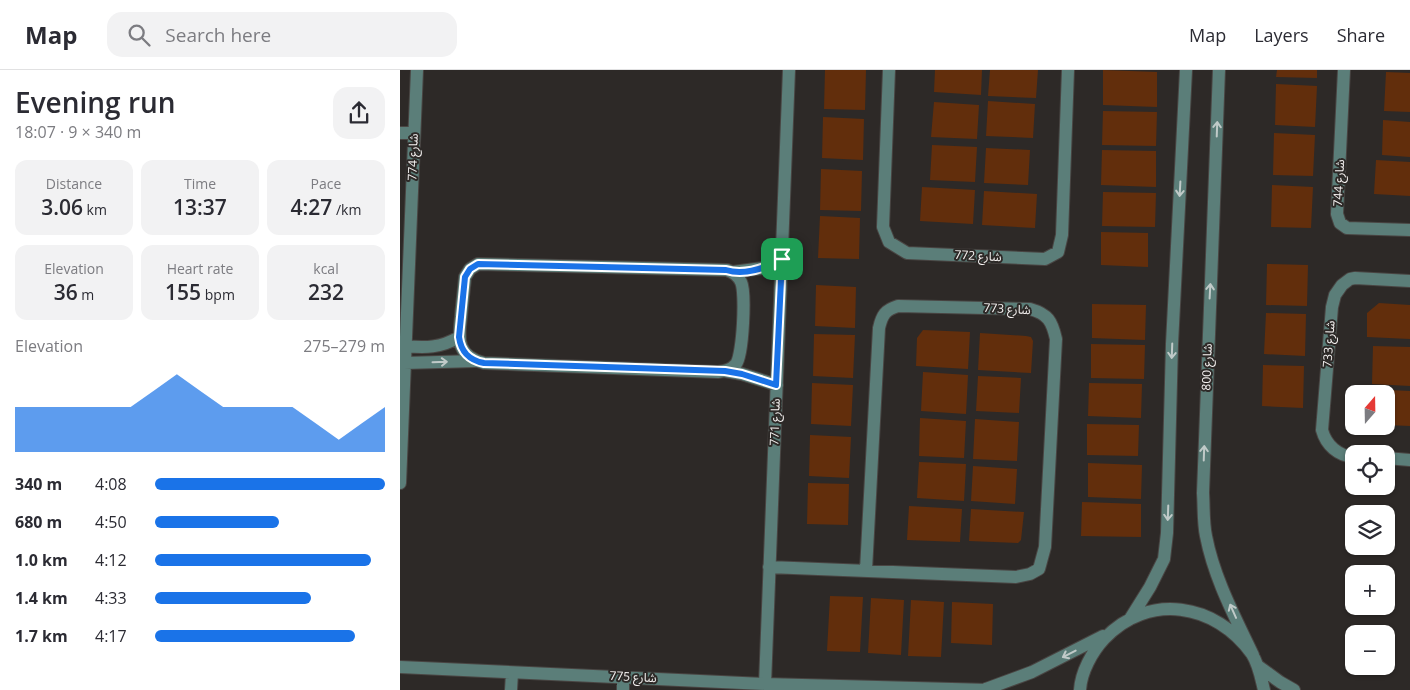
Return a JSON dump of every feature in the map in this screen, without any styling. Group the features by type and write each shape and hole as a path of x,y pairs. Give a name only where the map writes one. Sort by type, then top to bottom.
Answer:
{"street":[{"name":"شارع 774","path":"400,483 417,70"},
{"name":"شارع 771","path":"765,684 789,70"},
{"name":"شارع 772","path":"888,70 883,227 889,242 907,253 1045,259 1058,252 1062,235 1068,70"},
{"path":"1130,619 1150,587 1164,559 1167,533 1172,344 1186,70"},
{"name":"شارع 800","path":"1219,70 1203,493 1205,534 1211,559 1221,586 1255,661"},
{"name":"شارع 744","path":"1344,70 1337,214 1340,223 1347,228 1410,230"},
{"path":"400,133 414,133"},
{"path":"776,385 742,374 725,371 484,363 468,357 463,351 459,337 465,277 470,269 478,264 726,270 733,272 753,270 782,259"},
{"path":"725,371 735,364 740,354 744,294 741,282 733,272"},
{"name":"شارع 733","path":"1345,455 1338,453 1324,438 1322,430 1332,307 1335,295 1342,285 1355,278 1410,281"},
{"name":"شارع 773","path":"769,567 1016,577 1030,574 1039,569 1045,547 1056,339 1050,320 1041,312 1030,309 898,306 889,308 882,318 879,328 866,570"},
{"path":"405,346 435,347 459,337"},
{"path":"404,363 476,361"},
{"path":"1395,459 1410,460"},
{"path":"1080,690 1086,665 1097,647 1112,631 1130,619 1156,610 1184,610 1211,618 1235,633 1255,661 1280,682 1294,690"},
{"name":"شارع 775","path":"400,667 765,684 987,690 1032,672 1112,631"},
{"path":"1255,661 1264,690"},
{"path":"511,690 512,673"},
{"path":"623,677 623,690"}],"building":[{"path":"825,70 866,70 865,110 824,109"},
{"path":"935,70 982,70 981,95 934,92"},
{"path":"990,70 1038,70 1036,98 988,96"},
{"path":"1103,70 1157,72 1157,107 1103,105"},
{"path":"1277,70 1317,70 1317,78 1276,77"},
{"path":"1386,72 1410,73 1410,112 1384,111"},
{"path":"1276,84 1317,86 1315,127 1275,125"},
{"path":"988,101 1035,104 1033,138 986,136"},
{"path":"934,102 979,105 977,139 931,137"},
{"path":"1103,111 1157,112 1156,146 1102,145"},
{"path":"823,117 864,119 863,160 822,158"},
{"path":"1383,120 1410,122 1410,157 1382,155"},
{"path":"1274,133 1315,135 1313,176 1273,175"},
{"path":"932,145 977,147 975,182 930,180"},
{"path":"986,148 1030,150 1028,185 984,183"},
{"path":"1102,150 1156,151 1156,187 1101,185"},
{"path":"1376,160 1410,162 1410,196 1374,194"},
{"path":"821,169 862,171 861,211 820,210"},
{"path":"1272,185 1313,187 1311,228 1271,227"},
{"path":"922,187 975,190 973,224 920,221"},
{"path":"984,191 1037,194 1035,228 982,225"},
{"path":"1103,192 1156,193 1155,227 1102,226"},
{"path":"820,216 860,218 859,259 818,258"},
{"path":"1101,232 1148,233 1148,267 1101,265"},
{"path":"1267,264 1308,265 1307,306 1266,305"},
{"path":"816,285 856,287 855,328 815,326"},
{"path":"1379,303 1410,305 1410,339 1367,337 1367,313"},
{"path":"1092,304 1146,305 1145,340 1092,338"},
{"path":"1266,313 1306,314 1305,356 1264,354"},
{"path":"923,330 970,332 968,369 916,366 917,338"},
{"path":"980,333 1031,337 1033,341 1031,373 978,370"},
{"path":"814,334 855,335 853,378 813,376"},
{"path":"1091,344 1145,345 1144,379 1091,378"},
{"path":"1373,346 1410,347 1410,386 1372,384"},
{"path":"1263,365 1304,366 1303,408 1262,406"},
{"path":"923,372 968,375 966,414 921,411"},
{"path":"978,376 1021,378 1019,413 976,411"},
{"path":"812,383 853,385 851,426 811,424"},
{"path":"1089,383 1142,384 1141,418 1088,416"},
{"path":"1395,390 1410,391 1410,426 1395,425"},
{"path":"920,418 966,421 964,458 919,456"},
{"path":"975,419 1019,422 1017,461 973,459"},
{"path":"1087,424 1139,425 1138,456 1087,455"},
{"path":"810,435 851,437 849,478 809,476"},
{"path":"919,462 966,464 964,501 917,498"},
{"path":"1088,463 1142,465 1141,499 1088,497"},
{"path":"973,466 1017,469 1015,504 971,501"},
{"path":"808,483 849,484 848,525 807,524"},
{"path":"1082,502 1141,504 1141,537 1081,536"},
{"path":"909,506 962,509 960,542 907,540"},
{"path":"971,509 1024,512 1021,540 1018,543 969,541"},
{"path":"830,596 863,597 860,652 827,651"},
{"path":"871,598 904,600 901,655 868,653"},
{"path":"911,600 944,602 941,657 908,656"},
{"path":"952,602 993,604 992,645 951,643"}],"route":[{"path":"782,259 776,385 742,374 725,371 484,363 468,357 460,344 459,337 465,277 470,269 478,264 743,272 763,268 782,259"}]}
